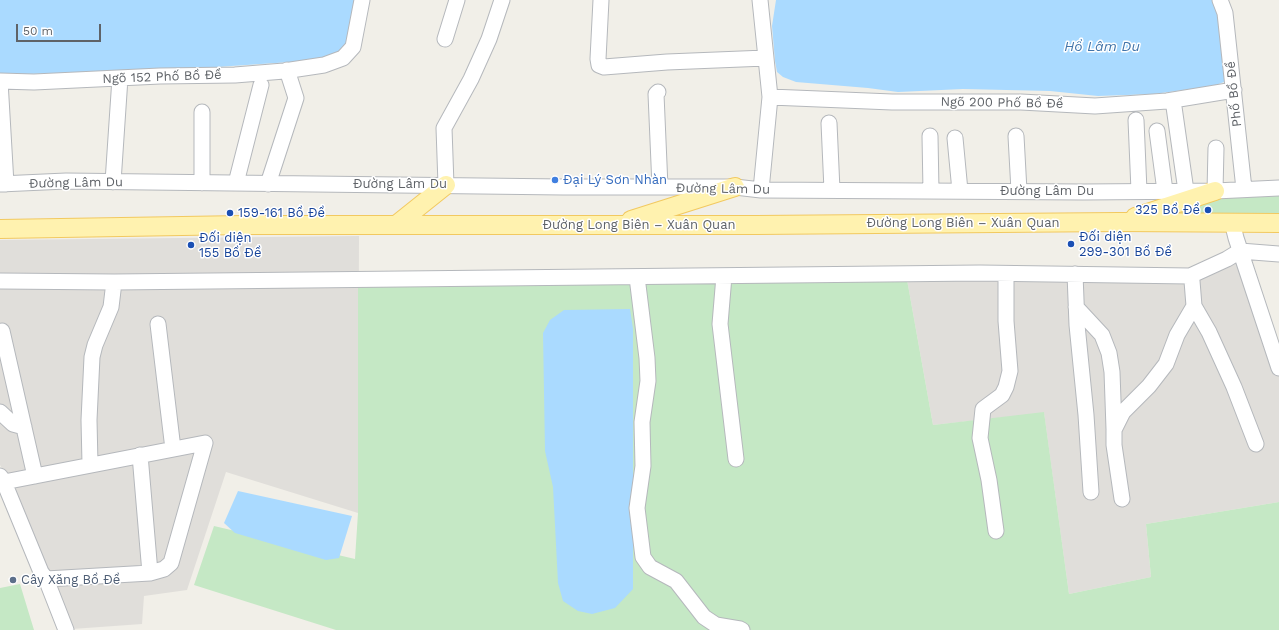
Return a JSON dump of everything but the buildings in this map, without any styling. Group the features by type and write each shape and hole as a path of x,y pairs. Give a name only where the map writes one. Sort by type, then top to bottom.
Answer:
{"main road":[{"path":"396,225 446,185"},
{"path":"615,225 735,187"},
{"path":"1119,222 1215,191"},
{"name":"Đường Long Biên – Xuân Quan","path":"0,229 243,225 615,225 1119,222 1279,223"}],"street":[{"name":"Ngõ 152 Phố Bồ Đề","path":"0,81 34,82 160,76 235,75 324,65 343,58 353,47 362,0"},
{"path":"445,39 457,0"},
{"path":"446,185 444,128 471,79 489,39 502,0"},
{"path":"601,0 598,59 599,65 604,68 667,62 766,58"},
{"path":"760,0 770,97 761,190"},
{"name":"Phố Bồ Đề","path":"1220,0 1225,13 1244,189"},
{"path":"268,184 296,98 288,70"},
{"path":"113,182 120,78"},
{"path":"0,81 3,184"},
{"path":"236,183 261,85"},
{"name":"Ngõ 200 Phố Bồ Đề","path":"770,97 892,102 1021,102 1095,106 1173,100 1234,90"},
{"path":"658,92 656,94 660,188"},
{"path":"1173,100 1186,191"},
{"path":"202,112 202,183"},
{"path":"1136,120 1139,191"},
{"path":"829,123 832,190"},
{"path":"1157,131 1165,191"},
{"path":"930,136 931,191"},
{"path":"1016,136 1018,191"},
{"path":"955,138 960,191"},
{"path":"1215,191 1216,148"},
{"name":"Đường Lâm Du","path":"3,184 66,181 660,188 735,187 761,190 931,191 1215,191 1279,188"},
{"path":"1232,222 1240,251 1279,368"},
{"path":"0,281 114,282 1006,274 1190,276 1227,260 1240,251 1279,254"},
{"path":"996,531 989,480 980,438 983,409 1002,395 1010,372 1006,321 1006,274"},
{"path":"1075,274 1076,307 1092,492"},
{"path":"724,276 720,324 736,459"},
{"path":"1190,276 1192,281 1194,306 1209,332 1234,387 1256,444"},
{"path":"637,277 647,358 648,381 642,422 642,466 637,508 643,556 650,567 676,581 704,618 716,626 742,630"},
{"path":"90,464 89,420 92,357 95,345 111,307 114,282"},
{"path":"1114,430 1123,412 1149,386 1166,364 1178,335 1194,306"},
{"path":"1076,307 1102,335 1109,353 1112,372 1114,445 1122,499"},
{"path":"158,324 173,449"},
{"path":"2,331 35,476"},
{"path":"0,412 13,424 24,427"},
{"path":"46,579 150,573 164,569 172,564 205,443 90,464 35,476 2,479 41,572 46,579 66,630"},
{"path":"140,455 150,573"}],"shaded area":[{"path":"359,236 358,513 226,472 187,590 144,596 142,624 72,629 50,574 7,477 0,465 0,240"},
{"path":"1240,251 1279,368 1279,502 1146,524 1151,577 1069,594 1044,413 933,425 906,274 1192,281"}],"green space":[{"path":"1279,196 1279,214 1179,213 1220,197"},
{"path":"906,274 933,425 1044,412 1069,594 1151,577 1146,524 1279,502 1279,630 336,630 194,585 214,526 355,559 358,513 358,279"},
{"path":"20,584 34,630 0,630 0,588"}],"water":[{"path":"0,0 362,0 356,37 334,59 144,72 21,74 0,73"},
{"name":"Hồ Lâm Du","path":"776,0 1216,0 1229,75 1224,82 1213,86 1154,94 1098,96 1050,91 963,89 898,92 796,82 783,77 777,72 772,26"},
{"path":"630,309 633,329 633,589 615,608 592,614 578,611 563,601 558,583 553,487 545,451 543,333 550,320 564,310"},
{"path":"238,491 352,516 339,558 326,560 235,533 224,523"}],"place":[{"name":"Đại Lý Sơn Nhàn","path":"555,180"},
{"name":"325 Bồ Đề","path":"1208,210"},
{"name":"159-161 Bồ Đề","path":"230,213"},
{"name":"Đối diện 299-301 Bồ Đề","path":"1071,244"},
{"name":"Đối diện 155 Bồ Đề","path":"191,245"},
{"name":"Cây Xăng Bồ Đề","path":"13,580"}]}
